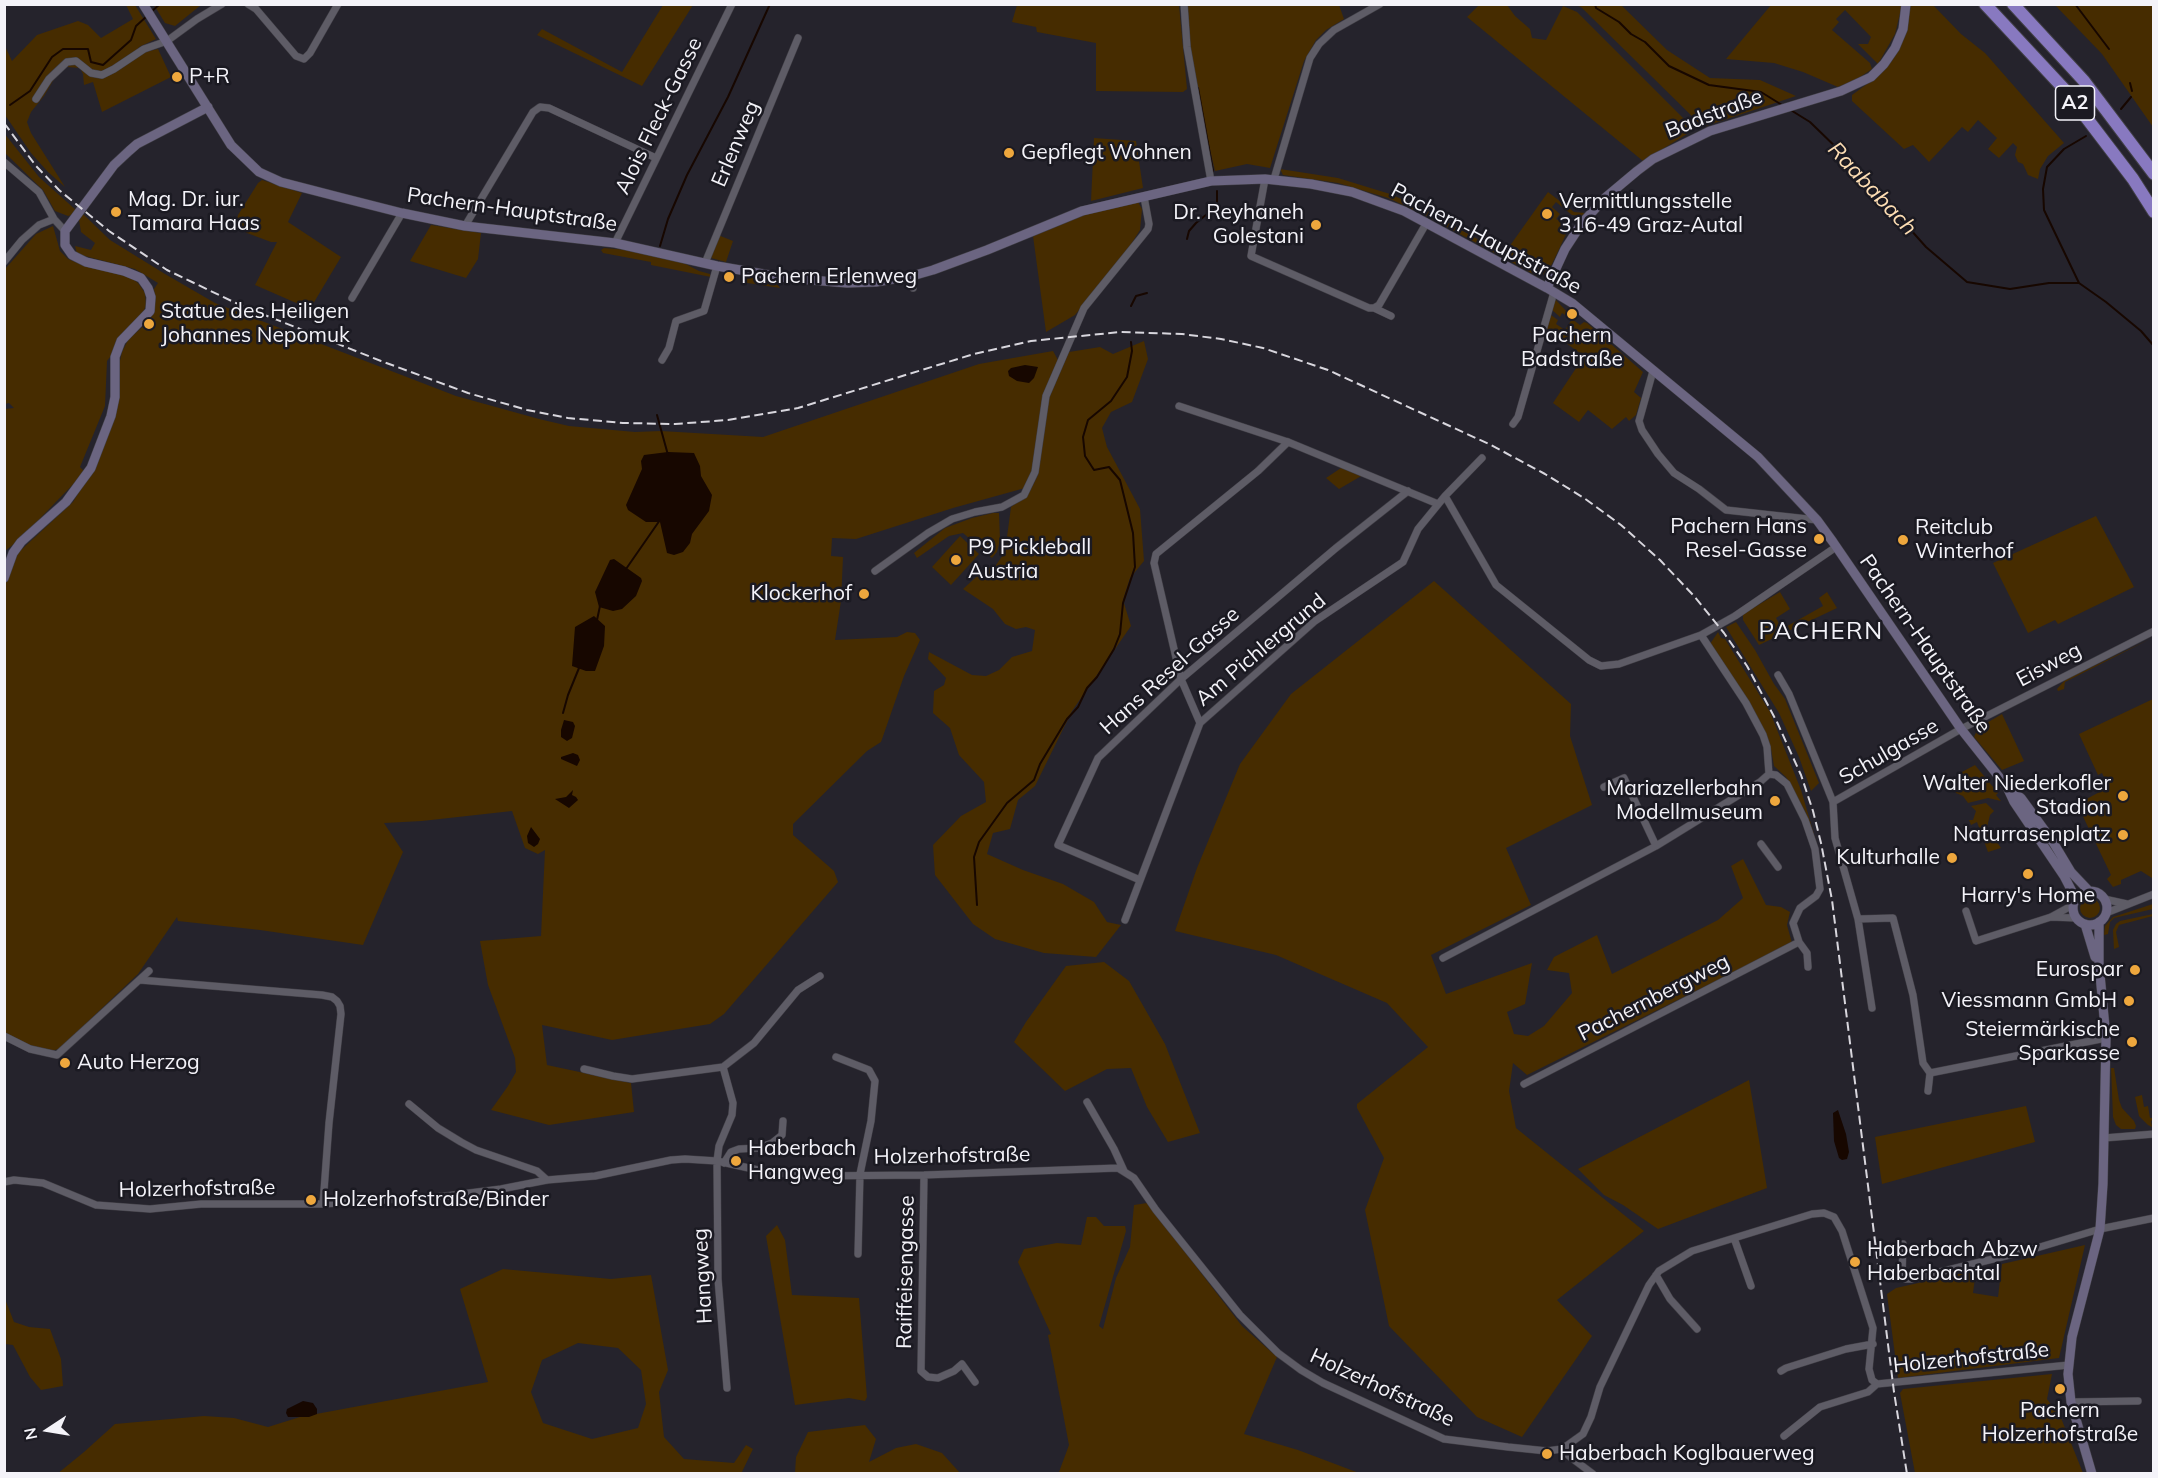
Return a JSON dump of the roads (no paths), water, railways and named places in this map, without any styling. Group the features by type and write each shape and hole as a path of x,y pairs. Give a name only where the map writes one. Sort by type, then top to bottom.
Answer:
{"highway":[{"name":"A2","path":"1985,4 2066,91 2133,179 2154,212"},
{"name":"A2","path":"2013,4 2084,81 2154,174"}],"main road":[{"name":"Pachern-Hauptstraße","path":"143,4 231,145 259,172 281,182 402,213 465,226 615,243 717,266 787,278 847,284 912,276 987,250 1082,211 1211,181 1269,179 1352,192 1383,202 1427,222 1572,303 1758,457 1817,520 1961,729 2007,787 2014,802 2064,876 2074,902 2076,918"},
{"name":"Badstraße","path":"1550,290 1565,249 1582,223 1606,197 1637,171 1653,159 1688,140 1855,85 1875,73 1888,59 1898,42 1903,29 1906,4"},
{"path":"4,578 17,547 66,502 91,468 111,416 115,397 115,357 122,341 150,311 151,297 141,278 124,271 86,262 72,255 65,245 65,231 114,165 129,151 149,137 208,107"},
{"name":"Pachern-Hauptstraße","path":"2007,787 2022,798 2071,872 2089,891 2104,899"},
{"path":"2074,902 2079,895 2089,891"},
{"path":"2076,918 2085,924 2092,925 2099,922 2106,913 2104,899"},
{"path":"2092,1473 2071,1402 2069,1365 2072,1336 2100,1229 2106,1038 2099,964 2099,922"},
{"path":"2085,924 2099,964"}],"street":[{"path":"36,99 49,80 67,62 76,61 91,73 102,75 144,49 167,41 222,4"},
{"path":"248,4 256,9 296,56 304,59 310,53 338,4"},
{"name":"Alois Fleck-Gasse","path":"615,243 732,4"},
{"path":"1184,4 1194,95 1211,181"},
{"path":"1380,4 1334,30 1319,44 1310,58 1269,179 1251,256 1391,316"},
{"name":"Erlenweg","path":"705,263 798,38"},
{"path":"465,226 533,112 540,107 549,108 656,158"},
{"path":"4,162 39,192 54,219 65,231"},
{"path":"875,571 928,533 952,519 1002,507 1024,495 1035,472 1047,396 1079,316 1148,229 1144,197"},
{"path":"352,298 402,213"},
{"path":"4,262 22,240 39,225 54,219"},
{"path":"1374,308 1379,306 1427,222"},
{"path":"662,360 669,348 676,321 704,311 717,266"},
{"path":"912,276 913,288"},
{"path":"1513,424 1518,417 1550,290"},
{"path":"1653,371 1639,421 1642,430 1658,454 1674,473 1700,489 1726,510 1817,520"},
{"path":"1179,406 1288,442 1438,504 1482,458"},
{"name":"Am Pichlergrund","path":"1200,723 1180,679 1154,563 1156,554 1258,471 1288,442"},
{"name":"Hans Resel-Gasse","path":"1140,880 1058,845 1098,758 1180,679 1336,548 1408,491"},
{"path":"1446,496 1496,585 1594,663 1601,666 1619,664 1701,635 1734,616 1836,547"},
{"name":"Am Pichlergrund","path":"1125,920 1200,723 1315,621 1403,562 1418,529 1438,504"},
{"name":"Eisweg","path":"1961,729 2153,631"},
{"path":"1701,635 1746,703 1763,735 1767,747 1769,774"},
{"name":"Schulgasse","path":"1778,675 1789,694 1833,802 1835,838 1858,919 1872,1008"},
{"name":"Schulgasse","path":"1833,802 1961,729"},
{"path":"1443,958 1656,846 1760,782 1769,774 1776,775 1787,784 1805,820 1818,867 1820,889 1816,896 1800,908 1793,923 1799,942 1807,953 1808,967"},
{"path":"1604,787 1624,778 1656,846"},
{"path":"1761,844 1778,867"},
{"path":"2106,913 2154,894"},
{"path":"2104,899 2127,904"},
{"path":"1966,911 1976,941 2051,917 2074,902"},
{"path":"2051,917 2076,918"},
{"path":"1858,919 1893,918 1913,995 1923,1063 1930,1073 1928,1091"},
{"name":"Pachernbergweg","path":"1524,1084 1799,942"},
{"path":"4,1036 30,1049 57,1054 149,971"},
{"path":"584,1069 613,1077 632,1078 723,1067 754,1043 798,990 820,976"},
{"path":"140,980 332,997 340,1006 323,1204"},
{"path":"1930,1073 2106,1038"},
{"name":"Holzerhofstraße","path":"836,1057 869,1070 875,1081 871,1121 860,1174 858,1254"},
{"name":"Hangweg","path":"723,1067 733,1103 732,1115 719,1146 718,1283 727,1388"},
{"path":"1087,1102 1124,1171"},
{"path":"409,1104 438,1128 461,1142 476,1150 537,1171 547,1180"},
{"path":"720,1162 731,1152 739,1149 759,1148 772,1143 782,1135 783,1121"},
{"path":"2104,1138 2154,1134"},
{"name":"Holzerhofstraße","path":"4,1182 14,1180 43,1183 96,1205 150,1209 201,1204 323,1204 446,1196 547,1180 595,1176 671,1160 720,1162 777,1173 808,1176 924,1175 1112,1167 1134,1178 1156,1210 1240,1315 1278,1353 1300,1370 1323,1383 1444,1438 1537,1450 1562,1449 1583,1434 1600,1387 1656,1275 1692,1251 1812,1214 1824,1213 1834,1217 1842,1231 1873,1328 1870,1375 1877,1384"},
{"name":"Raiffeisengasse","path":"924,1175 921,1371 928,1377 938,1378 954,1371 962,1364 975,1382"},
{"path":"1903,1244 1902,1274 1905,1279 1911,1279 2019,1253 2100,1229 2154,1218"},
{"path":"1734,1238 1751,1286"},
{"path":"1656,1275 1670,1299 1697,1329"},
{"name":"Holzerhofstraße","path":"1781,1371 1846,1349 1873,1344"},
{"name":"Holzerhofstraße","path":"1784,1436 1820,1407 1868,1392 1877,1384 2069,1365"},
{"path":"2071,1402 2138,1401"},
{"path":"1562,1449 1593,1473"}],"waterway":[{"path":"151,12 160,4"},
{"path":"660,246 668,219 687,175 728,97 770,4"},
{"name":"Raababach","path":"1595,4 1596,8 1645,42 1669,66 1709,85 1761,92 1782,105"},
{"path":"2075,4 2109,49"},
{"path":"10,105 30,91 52,57 63,49 88,49 91,62 103,65 131,40 136,26 147,16"},
{"path":"2130,83 2132,91"},
{"path":"1198,88 1213,171"},
{"path":"2121,109 2131,97"},
{"name":"Raababach","path":"1789,109 1810,122 1845,156 1926,247 1967,282 2010,289 2049,283 2079,283 2141,331 2154,346"},
{"path":"2079,283 2044,210 2043,189 2047,167 2064,149 2086,136"},
{"path":"1187,239 1189,231 1196,223 1217,206 1217,191"},
{"path":"1131,306 1136,296 1147,293"},
{"path":"977,905 974,857 979,842 1007,803 1034,780 1040,764 1067,719 1078,707 1087,688 1097,677 1120,634 1123,603 1135,567 1133,533 1120,480 1109,467 1094,470 1085,456 1083,437 1088,420 1111,401 1127,377 1132,351 1131,342"},
{"path":"657,415 668,455"},
{"path":"626,569 660,520"},
{"path":"597,620 600,606"},
{"path":"563,713 579,668"}],"railway":[{"path":"4,123 36,166 59,190 109,231 167,270 242,306 381,361 468,393 527,410 568,418 623,423 675,424 728,420 798,408 974,354 1031,341 1120,332 1182,334 1263,348 1328,370 1491,445 1584,498 1621,525 1660,560 1694,596 1724,633 1747,666 1777,722 1801,775 1813,811 1832,900 1894,1392 1907,1474"}],"place":[{"name":"P+R","path":"177,77"},
{"name":"Gepflegt Wohnen","path":"1009,153"},
{"name":"Mag. Dr. iur. Tamara Haas","path":"116,212"},
{"name":"Vermittlungsstelle 316-49 Graz-Autal","path":"1547,214"},
{"name":"Dr. Reyhaneh Golestani","path":"1316,225"},
{"name":"Pachern Erlenweg","path":"729,277"},
{"name":"Pachern Badstraße","path":"1572,314"},
{"name":"Statue des Heiligen Johannes Nepomuk","path":"149,324"},
{"name":"Pachern Hans Resel-Gasse","path":"1819,539"},
{"name":"Reitclub Winterhof","path":"1903,540"},
{"name":"P9 Pickleball Austria","path":"956,560"},
{"name":"Klockerhof","path":"864,594"},
{"name":"Walter Niederkofler Stadion","path":"2123,796"},
{"name":"Mariazellerbahn Modellmuseum","path":"1775,801"},
{"name":"Naturrasenplatz","path":"2123,835"},
{"name":"Kulturhalle","path":"1952,858"},
{"name":"Harry's Home","path":"2028,874"},
{"name":"Eurospar","path":"2135,970"},
{"name":"Viessmann GmbH","path":"2129,1001"},
{"name":"Steiermärkische Sparkasse","path":"2132,1042"},
{"name":"Auto Herzog","path":"65,1063"},
{"name":"Haberbach Hangweg","path":"736,1161"},
{"name":"Holzerhofstraße/Binder","path":"311,1200"},
{"name":"Haberbach Abzw Haberbachtal","path":"1855,1262"},
{"name":"Pachern Holzerhofstraße","path":"2060,1389"},
{"name":"Haberbach Koglbauerweg","path":"1547,1454"}],"district":[{"name":"PACHERN","path":"1821,632"}]}
